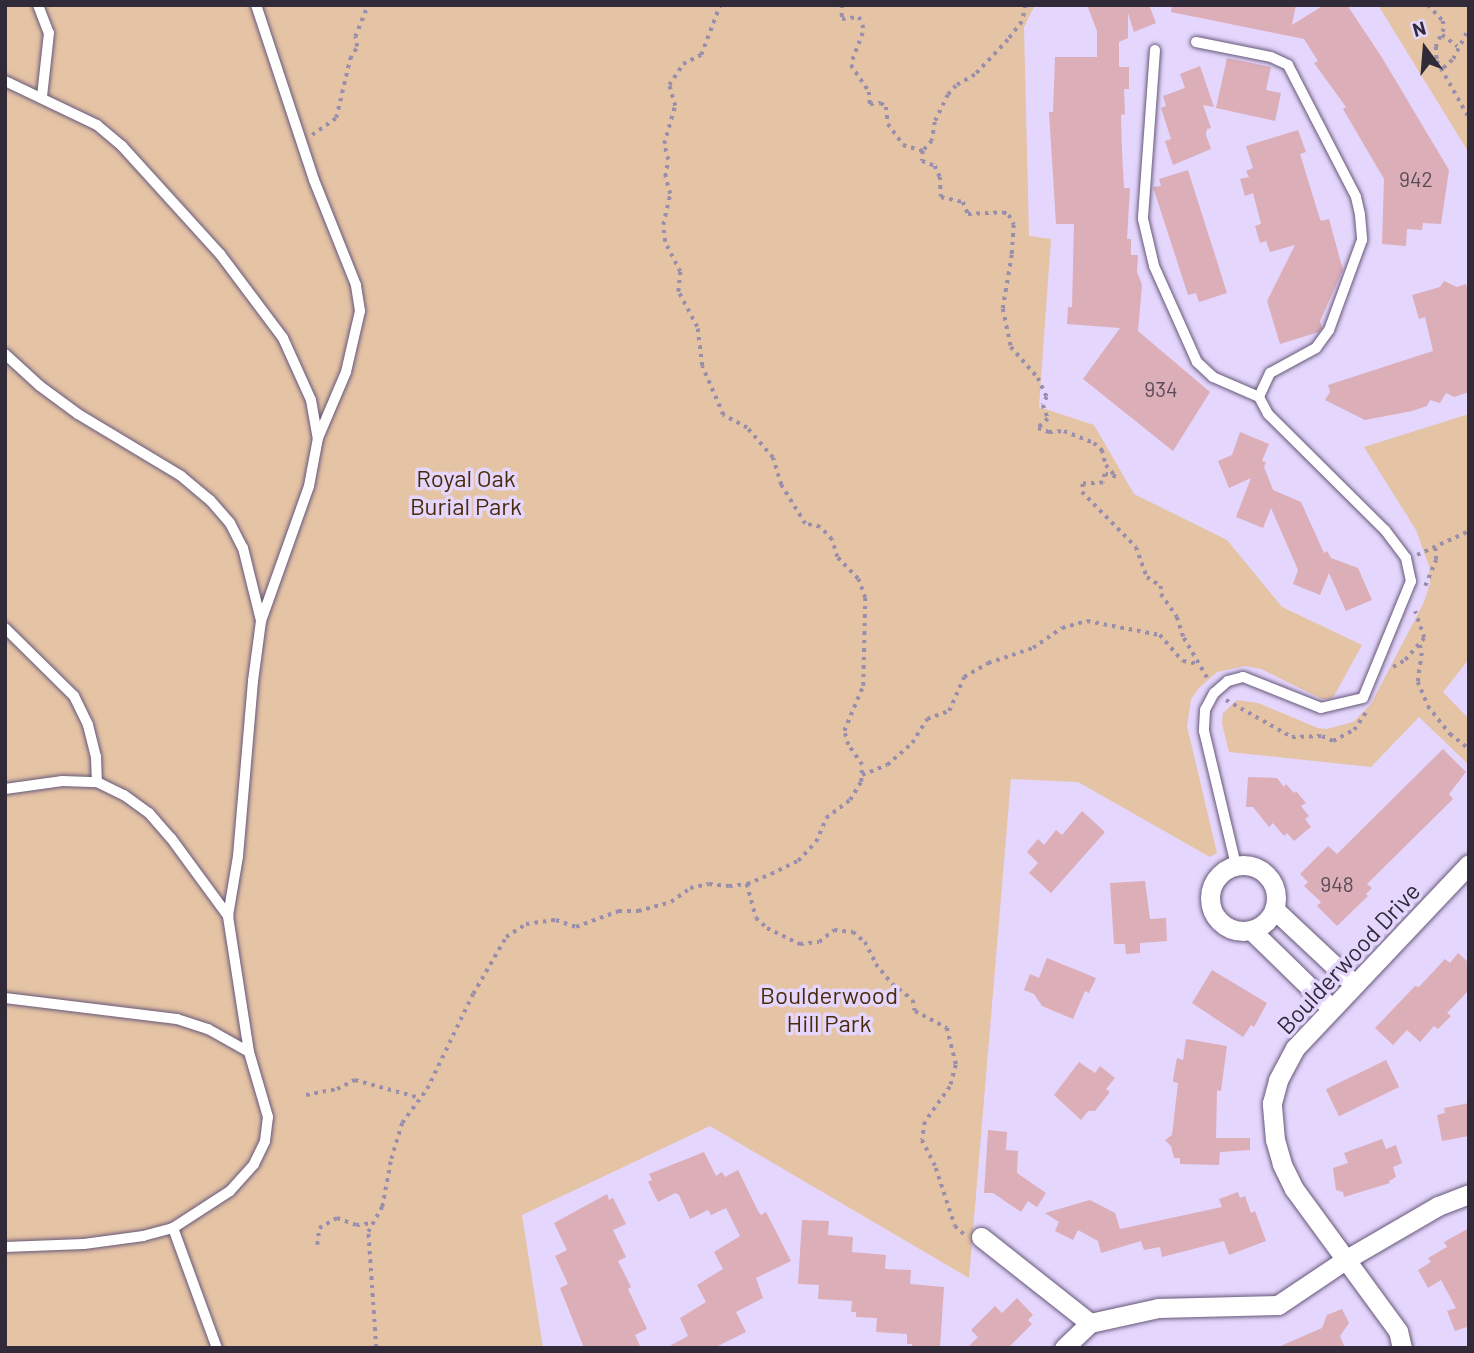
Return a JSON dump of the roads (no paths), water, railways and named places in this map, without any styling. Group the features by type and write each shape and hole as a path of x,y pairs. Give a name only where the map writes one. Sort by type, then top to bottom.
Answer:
{"street":[{"name":"Boulderwood Drive","path":"1402,1348 1398,1331 1294,1189 1282,1164 1275,1140 1272,1103 1278,1080 1295,1048 1469,863"},
{"path":"1236,865 1248,865 1268,876 1276,897 1274,909 1265,922 1251,930 1228,928 1212,911 1209,900 1216,877 1236,865"},
{"path":"1274,909 1353,985"},
{"path":"1251,930 1331,1007"},
{"path":"1064,1348 1090,1323 1158,1308 1278,1306 1345,1259 1438,1206 1469,1195"},
{"path":"981,1237 1090,1323"}],"lane":[{"path":"38,5 49,33 42,96"},
{"path":"5,1247 84,1244 143,1236 173,1228 230,1191 254,1164 265,1141 268,1117 249,1052 228,916 238,856 253,681 261,621 309,486 318,438 346,372 360,311 355,285 300,141 256,5"},
{"path":"1196,41 1271,58 1288,65 1356,197 1360,215 1362,240 1329,330 1316,348 1270,373 1259,397"},
{"path":"1155,50 1143,219 1154,266 1197,362 1213,377 1259,397 1268,414 1385,530 1406,558 1411,581 1363,698 1321,708 1243,677 1228,681 1214,693 1205,710 1204,731 1236,865"},
{"path":"5,80 97,125 122,146 237,275 283,338 298,367 311,400 318,438"},
{"path":"5,354 40,386 78,414 171,470 210,500 230,523 243,548 261,621"},
{"path":"5,628 74,695 88,725 96,757 97,782"},
{"path":"5,789 62,781 97,782 124,794 149,813 171,838 228,916"},
{"path":"5,998 177,1019 208,1029 249,1052"},
{"path":"173,1228 217,1348"}],"park label":[{"name":"Royal Oak Burial Park","path":"466,492"},
{"name":"Boulderwood Hill Park","path":"829,1009"}]}
